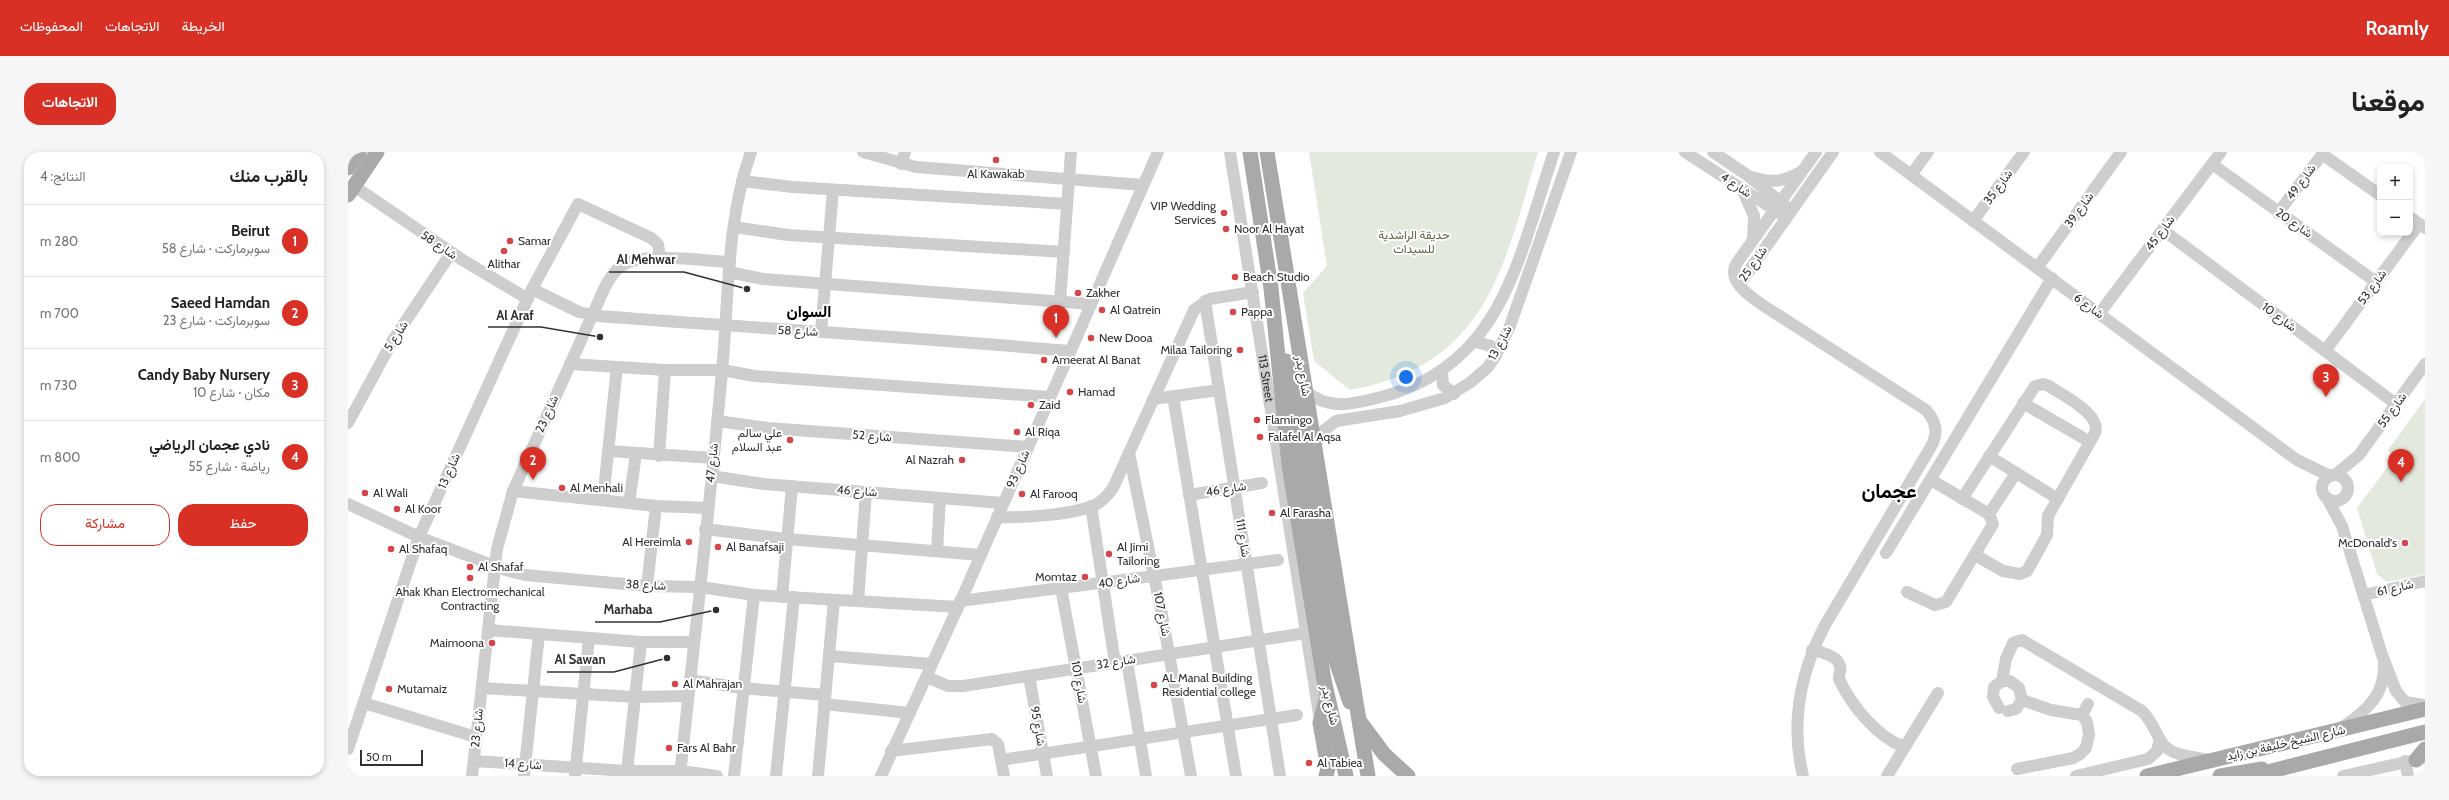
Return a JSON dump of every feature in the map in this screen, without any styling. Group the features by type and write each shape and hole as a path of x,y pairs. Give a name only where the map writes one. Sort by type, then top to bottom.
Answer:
{"main road":[{"path":"348,168 359,152"},
{"path":"351,190 377,152"},
{"name":"شارع بدر","path":"1250,152 1272,301 1289,465 1327,695 1346,773"},
{"name":"شارع بدر","path":"1267,152 1368,776"},
{"name":"شارع بدر","path":"1272,301 1284,346 1335,658 1344,688 1356,716 1374,742 1408,776"},
{"path":"1326,776 1328,768 1321,729 1327,695"},
{"name":"شارع الشيخ خليفة بن زايد","path":"2147,776 2425,709"},
{"path":"1321,729 1346,773"},
{"name":"شارع الشيخ خليفة بن زايد","path":"2252,776 2425,732"},
{"path":"2220,776 2252,770 2275,770"}],"street":[{"name":"شارع 47","path":"681,774 722,370 729,267 742,181 751,152"},
{"path":"863,152 901,164 1143,185"},
{"path":"901,164 906,152"},
{"path":"1060,301 1071,152"},
{"name":"113 Street","path":"1230,152 1321,729"},
{"name":"شارع 13","path":"1305,391 1316,400 1326,404 1356,403 1393,394 1442,371 1476,342 1492,319 1506,288 1554,152"},
{"name":"شارع 13","path":"1315,448 1321,432 1336,421 1400,411 1454,394 1480,375 1496,355 1512,321 1571,152"},
{"name":"شارع 4","path":"1685,152 1737,184 1778,206"},
{"name":"شارع 4","path":"1713,152 1747,174 1778,206 1788,214"},
{"name":"شارع 25","path":"1816,152 1735,267 1734,275 1739,285 1788,214 1833,153"},
{"name":"شارع 6","path":"1880,152 2297,460 2332,475"},
{"path":"1911,175 1928,152"},
{"name":"شارع 35","path":"1973,221 2024,152"},
{"name":"شارع 39","path":"2037,268 2121,152"},
{"name":"شارع 45","path":"2099,314 2221,152"},
{"path":"2323,153 2377,193"},
{"name":"شارع 49","path":"2278,213 2323,153"},
{"name":"شارع 93","path":"880,776 927,677 981,555 1143,185 1154,155"},
{"name":"شارع 20","path":"2212,164 2278,213 2376,282"},
{"path":"1747,174 1766,181 1777,182 1802,172"},
{"path":"742,181 833,190 1067,204"},
{"path":"1737,184 1748,199 1754,216 1752,242"},
{"name":"شارع 58","path":"351,190 451,253 530,294 579,312 593,315 725,324 759,329 820,332 1070,351"},
{"path":"820,332 833,190"},
{"name":"شارع 13","path":"349,741 364,703 419,537 530,294 578,204 651,238 658,244 660,258"},
{"name":"شارع 53","path":"2325,351 2418,223"},
{"path":"734,228 829,237 1064,252"},
{"name":"شارع 10","path":"2163,230 2396,404"},
{"name":"شارع 5","path":"348,424 393,340 451,253"},
{"name":"شارع 23","path":"472,776 495,566 502,527 513,491 570,364 610,278 619,267 632,261 660,258 729,267 763,279 1091,304"},
{"path":"1886,553 2052,278"},
{"path":"1739,285 1764,306 1921,407 1931,415 1935,425 1936,435 1932,445 1825,625 1812,650 1803,677 1798,707 1797,737 1803,776"},
{"path":"998,516 1030,517 1091,506 1102,501 1110,493 1191,315 1205,301 1252,292"},
{"name":"شارع 111","path":"1205,301 1280,776"},
{"path":"1476,342 1491,346 1496,355"},
{"path":"570,364 665,370 722,370 755,376 1050,397"},
{"name":"شارع 55","path":"2332,475 2359,455 2425,364"},
{"path":"603,500 617,367"},
{"path":"659,456 665,370"},
{"path":"1442,371 1443,385 1454,394"},
{"path":"1962,499 2034,386 2043,384 2049,386 2094,418 2097,427 2047,519 2047,535 2027,571 2020,574 2003,571 1975,555"},
{"path":"1153,399 1219,390"},
{"path":"1173,396 1236,776"},
{"path":"2023,403 2090,442"},
{"name":"شارع 52","path":"717,421 768,428 1028,447"},
{"path":"609,452 713,458"},
{"name":"شارع 107","path":"1129,453 1170,654 1191,776"},
{"path":"629,503 636,454"},
{"name":"شارع 55","path":"2342,526 2347,491 2359,455"},
{"path":"1989,456 2058,499"},
{"name":"شارع 6","path":"2297,460 2324,494 2342,526"},
{"path":"1989,514 2016,473"},
{"path":"2332,475 2342,477 2347,491 2339,500 2324,494 2323,482 2332,475"},
{"name":"شارع 46","path":"711,476 792,486 1003,503"},
{"path":"1907,592 1932,604 1942,604 1993,527 1993,522 1989,514 1931,480"},
{"name":"شارع 46","path":"1189,495 1262,483"},
{"path":"776,776 784,691 788,597 787,540 792,486"},
{"path":"513,491 656,506 708,508"},
{"path":"858,601 866,492"},
{"path":"937,552 940,498"},
{"name":"شارع 38","path":"348,504 419,537 495,566 536,577 647,586 700,587 754,595 834,600 959,604"},
{"path":"647,586 656,506"},
{"path":"1091,506 1103,583 1140,739 1146,776"},
{"path":"2342,526 2382,655 2399,695 2410,703 2425,705"},
{"path":"705,529 787,540 981,555"},
{"name":"شارع 40","path":"959,604 1061,588 1278,560"},
{"name":"شارع 61","path":"2364,595 2425,581"},
{"name":"شارع 101","path":"1061,588 1096,776"},
{"path":"734,776 742,688 754,595"},
{"path":"818,776 834,600"},
{"path":"488,630 641,642 694,642"},
{"name":"شارع 32","path":"927,677 940,684 956,687 1306,633"},
{"path":"525,770 539,634"},
{"path":"576,772 589,638"},
{"path":"2002,681 2004,666 2013,643 2022,640 2058,664 2142,711 2153,724 2160,739 2166,747 2174,752 2212,760"},
{"path":"627,771 641,642"},
{"path":"1812,650 1825,654 1839,663 1841,668 1839,679 1853,703 1884,736 1904,747"},
{"path":"2337,731 2364,712 2376,697 2383,677 2382,655"},
{"path":"829,656 932,664"},
{"name":"شارع 95","path":"1029,676 1047,776"},
{"path":"690,680 742,688 784,691 825,700 910,713"},
{"path":"2002,681 2010,681 2017,685 2021,692 2022,700 2016,709 2003,710 1994,700 1993,690 1996,684 2002,681"},
{"path":"482,688 635,697 688,696"},
{"path":"1887,776 1938,693"},
{"path":"2016,769 2072,758 2080,754 2086,748 2089,734 2087,722 2082,715 2051,710 2022,700"},
{"path":"364,703 476,737"},
{"path":"2082,715 2088,704"},
{"path":"1001,760 1297,715"},
{"path":"891,751 992,739 998,744 1004,776"},
{"path":"2076,776 2148,758 2157,751 2160,739"},
{"path":"2343,776 2418,757"},
{"path":"2408,776 2418,757"},
{"name":"شارع 14","path":"474,760 525,770 576,772 627,771 716,776"}],"green space":[{"name":"حديقة الراشدية للسيدات","path":"1309,152 1538,152 1513,235 1500,272 1483,305 1461,334 1433,359 1396,377 1350,390 1314,361 1303,293 1327,266"},
{"path":"2425,399 2425,574 2387,582 2377,574 2357,508 2395,457 2388,450"}],"place":[{"name":"Al Kawakab","path":"996,160"},
{"name":"VIP Wedding Services","path":"1224,213"},
{"name":"Noor Al Hayat","path":"1226,229"},
{"name":"Samar","path":"510,241"},
{"name":"Alithar","path":"504,251"},
{"name":"Beach Studio","path":"1235,277"},
{"name":"Al Mehwar","path":"747,289"},
{"name":"Zakher","path":"1078,293"},
{"name":"Al Qatrein","path":"1102,310"},
{"name":"Pappa","path":"1233,312"},
{"name":"Al Araf","path":"600,337"},
{"name":"Beirut","path":"1056,338"},
{"name":"New Dooa","path":"1091,338"},
{"name":"Milaa Tailoring","path":"1240,350"},
{"name":"Ameerat Al Banat","path":"1044,360"},
{"name":"Hamad","path":"1070,392"},
{"name":"Candy Baby Nursery","path":"2326,397"},
{"name":"Zaid","path":"1031,405"},
{"name":"Flamingo","path":"1257,420"},
{"name":"Al Riqa","path":"1017,432"},
{"name":"Falafel Al Aqsa","path":"1260,437"},
{"name":"علي سالم عبد السلام","path":"790,440"},
{"name":"Al Nazrah","path":"962,460"},
{"name":"Saeed Hamdan","path":"533,480"},
{"name":"نادي عجمان الرياضي","path":"2401,482"},
{"name":"Al Menhali","path":"562,488"},
{"name":"Al Wali","path":"365,493"},
{"name":"Al Farooq","path":"1022,494"},
{"name":"Al Koor","path":"397,509"},
{"name":"Al Farasha","path":"1272,513"},
{"name":"Al Hereimla","path":"689,542"},
{"name":"McDonald's","path":"2405,543"},
{"name":"Al Banafsaji","path":"718,547"},
{"name":"Al Shafaq","path":"391,549"},
{"name":"Al Jimi Tailoring","path":"1109,554"},
{"name":"Al Shafaf","path":"470,567"},
{"name":"Momtaz","path":"1085,577"},
{"name":"Ahak Khan Electromechanical Contracting","path":"470,578"},
{"name":"Marhaba","path":"716,610"},
{"name":"Maimoona","path":"492,643"},
{"name":"Al Sawan","path":"667,658"},
{"name":"Al Mahrajan","path":"675,684"},
{"name":"AL Manal Building Residential college","path":"1154,685"},
{"name":"Mutamaiz","path":"389,689"},
{"name":"Fars Al Bahr","path":"669,748"},
{"name":"Al Tabiea","path":"1309,763"}],"district":[{"name":"السوان","path":"809,311"},
{"name":"عجمان","path":"1889,491"}]}
